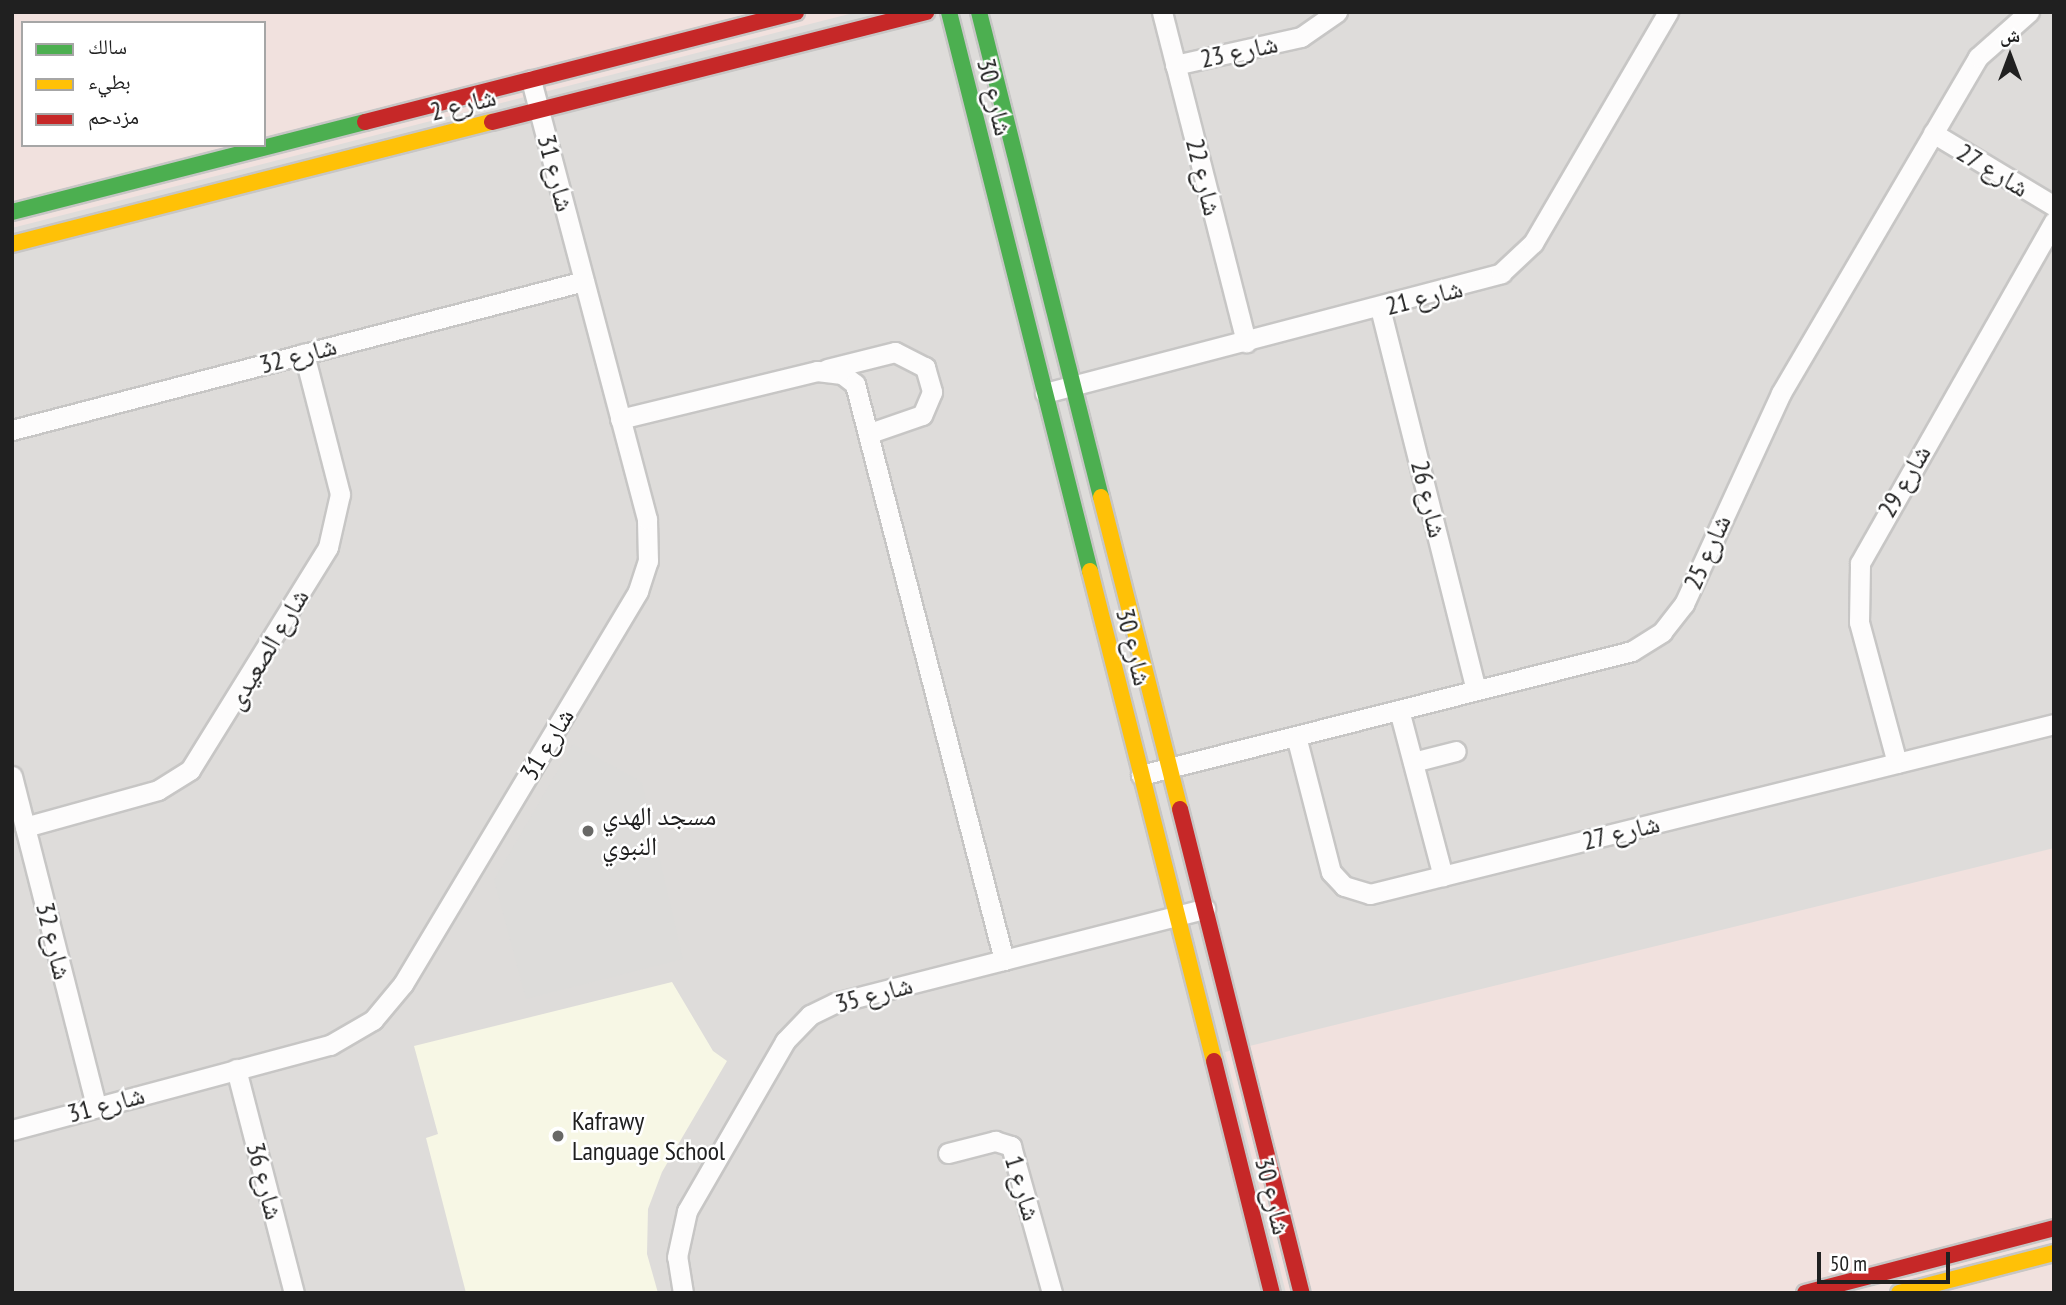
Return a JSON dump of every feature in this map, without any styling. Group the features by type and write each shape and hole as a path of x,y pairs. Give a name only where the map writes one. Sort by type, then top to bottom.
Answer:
{"street":[{"name":"شارع 2","path":"14,212 796,12"},
{"name":"شارع 2","path":"18,243 926,12"},
{"name":"شارع 30","path":"949,12 1272,1293"},
{"name":"شارع 30","path":"979,12 1302,1293"},
{"name":"شارع 22","path":"1162,12 1247,342"},
{"name":"شارع 23","path":"1175,65 1301,37 1337,12"},
{"name":"شارع 21","path":"1045,393 1476,284 1518,260 1668,12"},
{"name":"شارع 25","path":"1141,775 1632,651 1670,624 1768,417 1933,134 1987,45 2029,12"},
{"name":"شارع 31","path":"12,1130 330,1045 382,1011 638,591 649,533 531,80"},
{"name":"شارع 27","path":"1933,134 2054,206"},
{"path":"14,212 18,243"},
{"name":"شارع 29","path":"1897,763 1859,622 1860,563 2054,222"},
{"name":"شارع 32","path":"12,430 584,281"},
{"name":"شارع 26","path":"1380,308 1476,690"},
{"path":"620,419 895,352 925,367 932,392 922,415 870,433"},
{"name":"شارع الصعيدى","path":"25,827 158,790 190,770 328,547 340,494 304,354"},
{"path":"817,371 842,374 855,384 870,433 1004,960"},
{"path":"1399,710 1443,876"},
{"name":"شارع 27","path":"1296,736 1327,863 1337,880 1370,894 2054,724"},
{"path":"1413,762 1456,751"},
{"name":"شارع 32","path":"12,776 96,1107"},
{"name":"شارع 35","path":"683,1293 677,1257 687,1211 801,1023 835,1003 1205,909"},
{"name":"شارع 36","path":"236,1069 294,1293"},
{"name":"شارع 1","path":"948,1153 995,1141 1011,1146 1052,1293"},
{"path":"1805,1293 2054,1228"},
{"path":"1899,1293 2054,1253"}],"shaded area":[{"path":"12,12 2054,12 2054,1293 12,1293"},
{"path":"12,12 857,12 12,228"},
{"name":"مسجد الهدي النبوي","path":"573,744 642,782 683,959 526,999 494,880"},
{"path":"2054,848 2054,1293 1286,1293 1225,1052"},
{"name":"Kafrawy Language School","path":"672,982 713,1051 727,1061 662,1172 648,1209 647,1254 658,1293 466,1293 426,1138 438,1134 414,1046"}],"traffic: fast":[{"path":"949,12 1090,571"},
{"path":"979,12 1101,497"},
{"path":"12,212 365,122"}],"traffic: slow":[{"path":"12,244 492,122"},
{"path":"1101,497 1180,809"},
{"path":"1090,571 1214,1061"},
{"path":"1899,1293 2054,1253"}],"traffic: jam":[{"path":"365,122 796,12"},
{"path":"492,122 926,12"},
{"path":"1180,809 1302,1293"},
{"path":"1214,1061 1272,1293"},
{"path":"1805,1293 2054,1228"}],"place":[{"name":"مسجد الهدي النبوي","path":"588,831"},
{"name":"Kafrawy Language School","path":"558,1136"}]}
